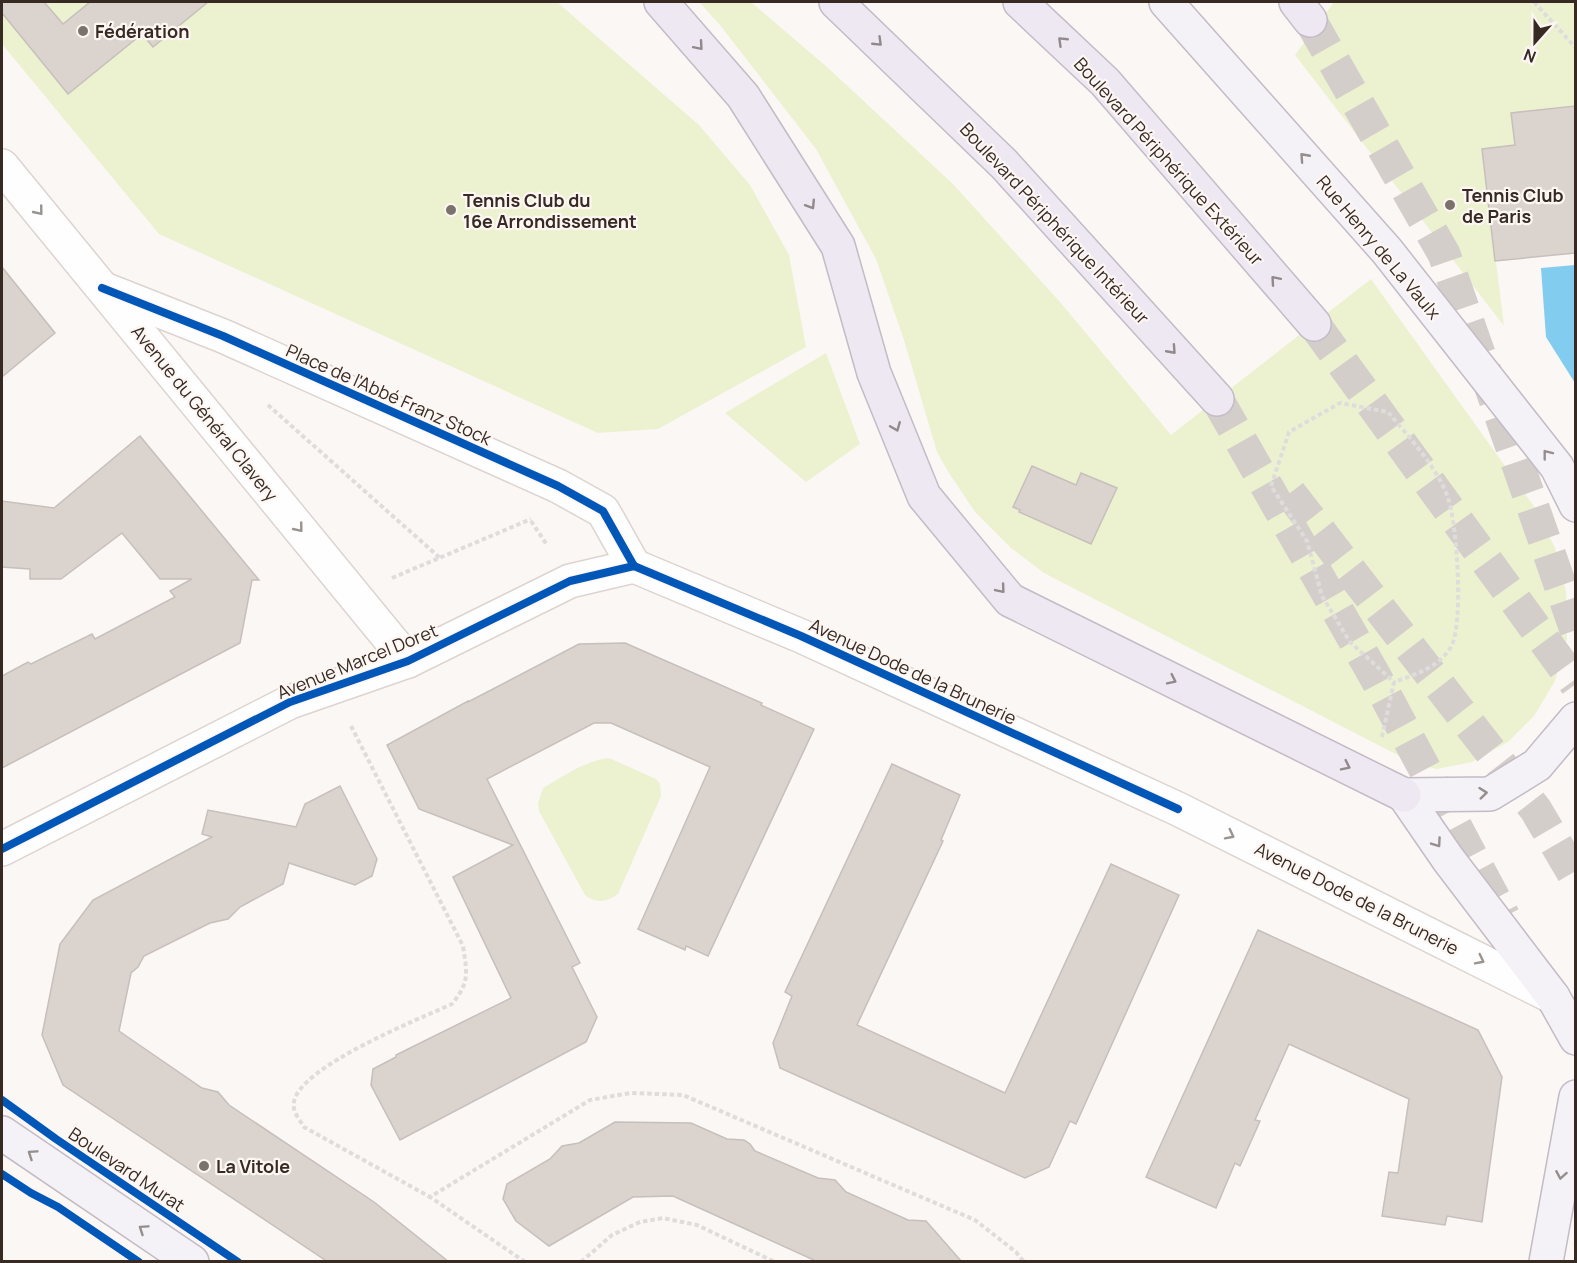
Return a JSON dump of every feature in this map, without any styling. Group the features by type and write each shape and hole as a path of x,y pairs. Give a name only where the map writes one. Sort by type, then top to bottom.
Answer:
{"highway":[{"path":"661,2 743,96 837,246 874,372 924,496 1010,600 1404,795"},
{"name":"Boulevard Périphérique Intérieur","path":"836,2 1005,164 1217,399"},
{"name":"Boulevard Périphérique Extérieur","path":"1020,2 1105,82 1314,324"}],"main road":[{"name":"Rue Henry de La Vaulx","path":"1166,2 1387,251 1557,467 1575,505"},
{"path":"1404,795 1490,794 1537,765 1575,719"},
{"path":"1404,795 1448,859 1553,997 1575,1038"},
{"path":"1546,1262 1575,1097"},
{"path":"2,1133 192,1262"}],"street":[{"name":"Avenue du Général Clavery","path":"2,166 408,661"},
{"name":"Place de l'Abbé Franz Stock","path":"102,288 223,336 558,486 603,511 634,566"},
{"name":"Avenue Marcel Doret","path":"2,849 290,702 408,661 570,581 634,566"},
{"name":"Avenue Dode de la Brunerie","path":"634,566 801,636 1178,809 1553,997"}],"path":[{"path":"1533,2 1575,48"},
{"path":"264,402 441,558"},
{"path":"1340,403 1388,412 1427,459 1448,498 1458,563 1458,616 1451,646 1432,668 1394,682 1350,642 1322,596 1307,540 1271,486 1289,432 1340,403"},
{"path":"389,579 531,520 537,514"},
{"path":"531,520 549,547"},
{"path":"1382,737 1394,682"},
{"path":"367,756 463,946 467,975 462,991 452,1004 343,1055 302,1085 294,1101 294,1111 304,1127 430,1197 525,1262"},
{"path":"430,1197 590,1100 631,1093 683,1095 975,1220 1016,1252 1024,1262"},
{"path":"581,1262 612,1235 640,1222 663,1218 697,1225 774,1262"}],"green space":[{"name":"Tennis Club du 16e Arrondissement","path":"2,2 557,2 699,125 750,185 789,255 806,347 658,429 598,433 159,234 2,44"},
{"path":"699,2 751,2 827,67 953,184 1060,302 1171,435 1371,279 1538,512 1555,548 1566,591 1567,639 1555,681 1534,716 1508,742 1472,762 1437,769 1415,764 1044,573 1011,548 975,512 937,452 904,340 876,259 816,149 720,25"},
{"name":"Tennis Club de Paris","path":"1334,2 1575,2 1575,106 1511,113 1515,145 1482,149 1504,326 1295,55"},
{"path":"826,353 860,444 806,482 725,413"},
{"path":"609,758 656,779 660,784 661,796 618,894 610,899 597,901 585,895 539,811 538,803 543,788 583,766"}],"water":[{"path":"1576,265 1575,383 1546,337 1541,268"}],"building":[{"path":"2,2 44,2 63,24 90,2 208,2 153,47 142,34 68,94 2,13"},
{"path":"1575,106 1575,253 1495,261 1482,149 1515,145 1511,113"},
{"path":"2,267 55,333 2,377"},
{"path":"140,436 259,580 252,580 240,643 2,768 2,676 92,634 95,639 175,597 170,591 192,579 160,579 122,533 61,579 30,579 30,569 2,567 2,501 54,508"},
{"path":"1032,466 1076,485 1081,473 1117,488 1091,544 1019,512 1020,510 1013,507"},
{"path":"625,643 762,703 761,705 814,729 708,956 686,946 685,950 638,929 710,767 611,723 594,723 487,779 580,963 572,967 597,1017 586,1042 400,1140 371,1085 373,1069 396,1055 511,998 453,877 513,845 419,809 387,745 579,644"},
{"path":"892,764 960,795 941,840 943,841 857,1025 1005,1093 1111,864 1179,895 1076,1124 1070,1121 1049,1167 1025,1178 780,1068 773,1043 792,996 785,992"},
{"path":"340,786 377,859 372,876 355,885 289,863 283,884 240,907 228,919 210,923 144,956 138,967 131,973 119,1031 202,1088 218,1092 229,1105 374,1202 449,1262 328,1262 63,1085 42,1035 60,944 93,900 212,837 202,834 208,810 296,827 305,804"},
{"path":"1258,930 1478,1030 1502,1077 1482,1222 1447,1216 1445,1225 1382,1216 1389,1172 1398,1173 1409,1099 1289,1044 1255,1120 1260,1121 1240,1166 1235,1163 1216,1208 1146,1177"},
{"path":"615,1122 691,1123 727,1139 744,1140 755,1151 818,1178 835,1180 846,1192 908,1220 926,1221 962,1262 818,1262 673,1196 633,1197 549,1246 516,1221 503,1199 507,1184 550,1159 562,1146 579,1143"}],"tunnel":[{"path":"1310,20 1444,254 1576,630"},
{"path":"1314,324 1576,684"},
{"path":"1217,399 1376,678 1504,917"},
{"path":"1290,493 1536,810 1576,878"}],"cycle path":[{"path":"102,288 223,336 558,486 603,511 634,566"},
{"path":"634,566 801,636 1178,809"},
{"path":"2,849 290,702 408,661 570,581 634,566"},
{"name":"Boulevard Murat","path":"2,1100 238,1262"},
{"path":"2,1174 58,1207 139,1262"}],"place":[{"name":"Fédération","path":"83,31"},
{"name":"Tennis Club de Paris","path":"1450,205"},
{"name":"Tennis Club du 16e Arrondissement","path":"451,210"},
{"name":"La Vitole","path":"204,1166"}]}
